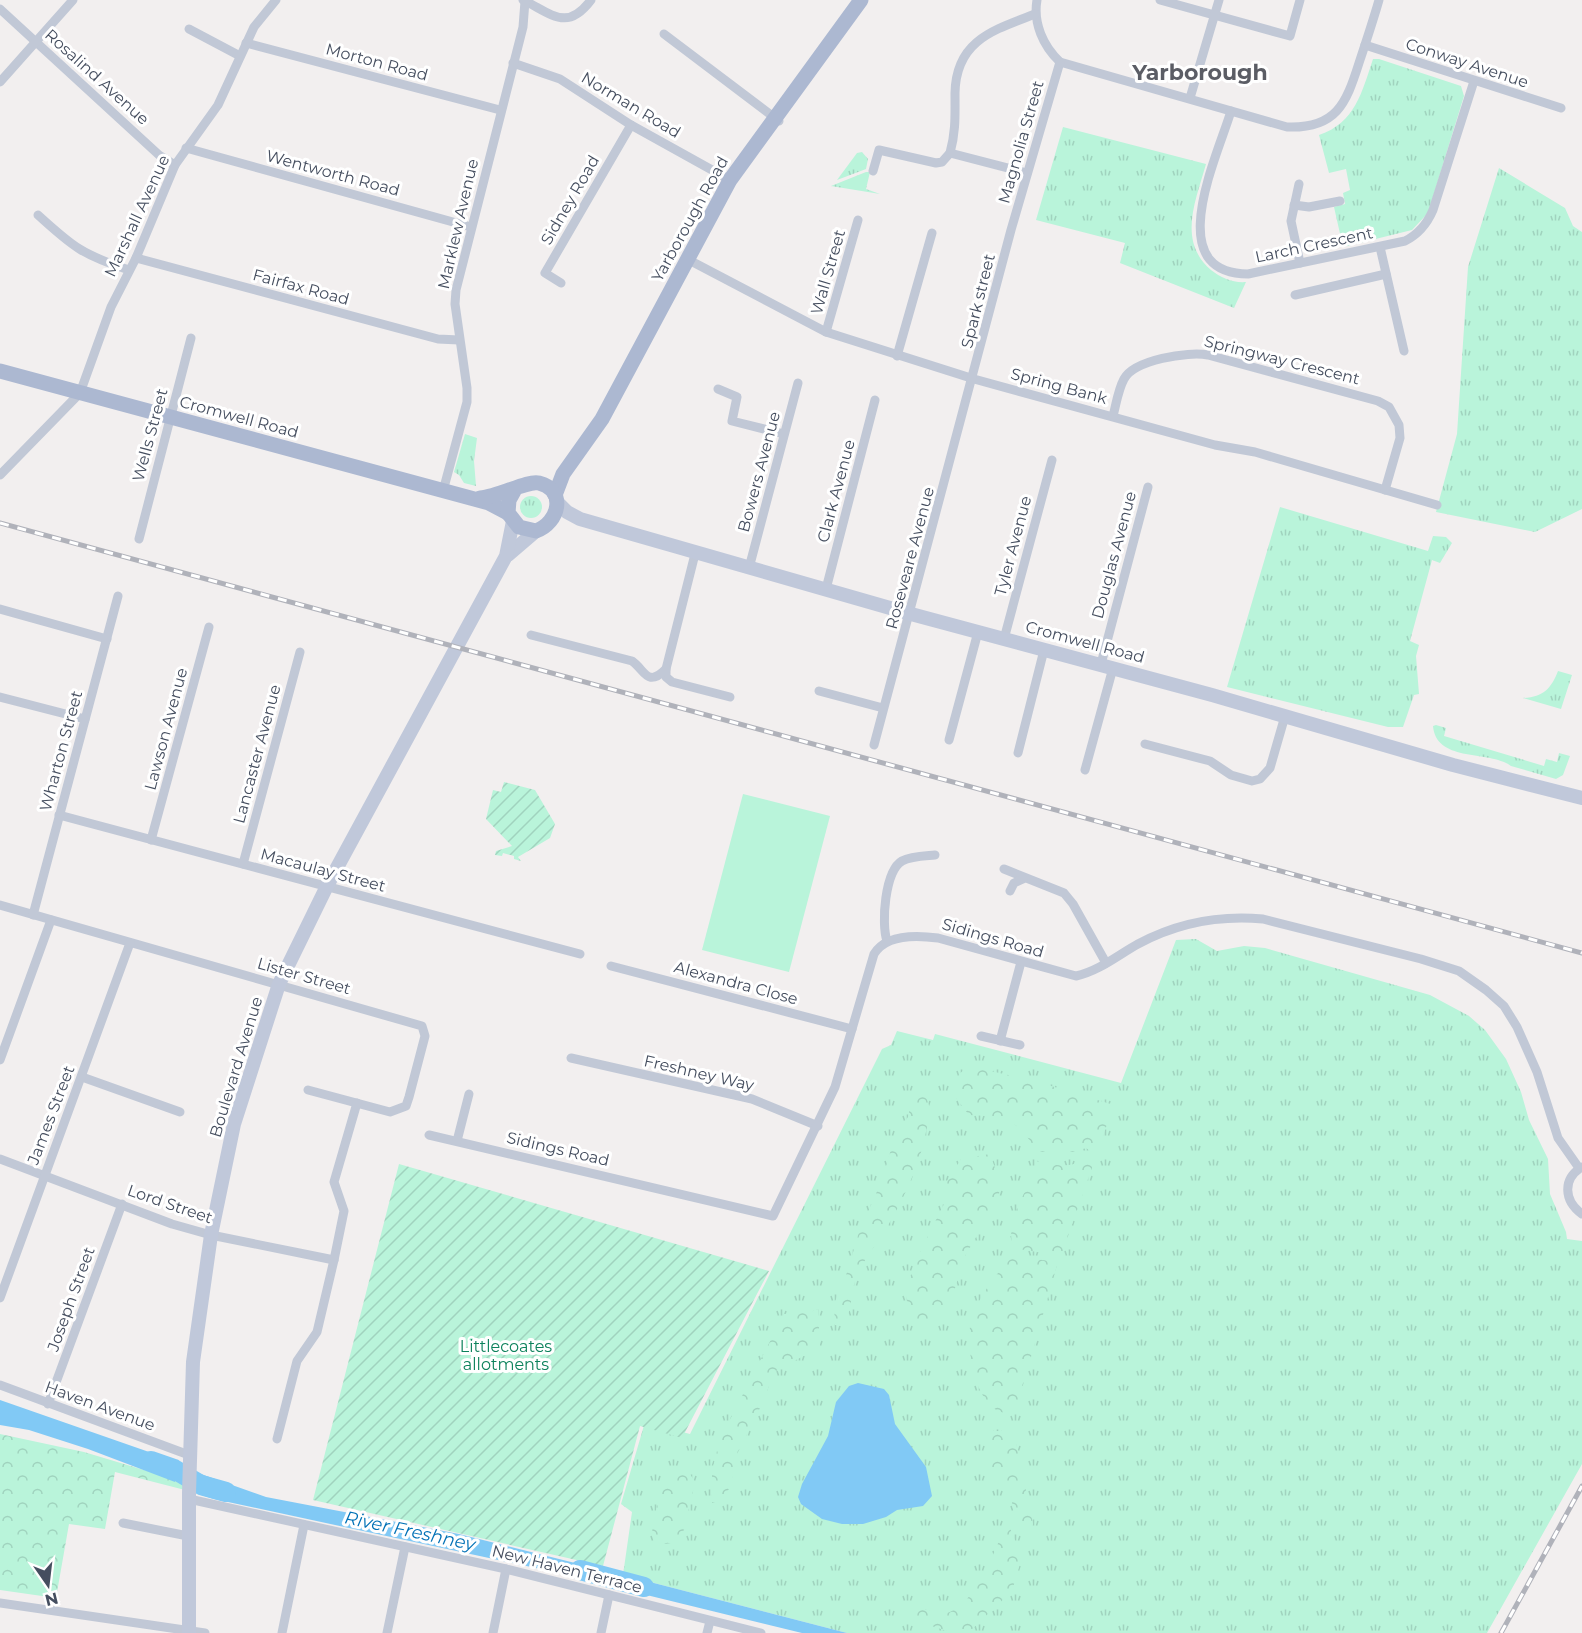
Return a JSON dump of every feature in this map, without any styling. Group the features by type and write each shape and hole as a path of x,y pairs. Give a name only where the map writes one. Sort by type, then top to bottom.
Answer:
{"main road":[{"name":"Yarborough Road","path":"556,498 568,468 602,419 730,180 777,120 861,0"},
{"name":"Cromwell Road","path":"0,371 489,503 511,517"},
{"path":"531,482 549,487 556,498 557,509 551,523 536,531 519,526 511,517 509,500 514,491 531,482 568,468"},
{"name":"Cromwell Road","path":"468,499 514,491"}],"street":[{"path":"0,82 73,0"},
{"name":"Marshall Avenue","path":"80,393 111,307 136,258 176,165 218,105 246,42 265,11 276,0"},
{"path":"524,0 563,18 573,18 581,13 591,0"},
{"name":"Marklew Avenue","path":"443,491 467,402 459,340 456,290 523,27 524,0"},
{"path":"1036,0 1035,14 1044,43 1060,62 1287,127 1302,128 1326,121 1349,95 1379,0"},
{"path":"1160,0 1290,36 1300,0"},
{"path":"1190,98 1219,0"},
{"name":"Rosalind Avenue","path":"0,9 159,155 176,165"},
{"path":"873,171 879,150 936,163 942,162 950,153 956,132 956,82 965,56 974,43 986,34 1035,14"},
{"path":"189,29 240,56"},
{"path":"664,34 777,120"},
{"name":"Morton Road","path":"246,42 500,110"},
{"name":"Conway Avenue","path":"1365,45 1561,108"},
{"name":"Magnolia Street","path":"1011,230 1060,62"},
{"name":"Norman Road","path":"513,63 560,79 631,125 730,180"},
{"name":"Larch Crescent","path":"1231,111 1201,211 1198,232 1203,249 1219,267 1241,274 1380,247 1411,238 1430,217 1474,81"},
{"name":"Sidney Road","path":"561,283 545,273 631,125"},
{"name":"Wentworth Road","path":"186,148 471,227"},
{"path":"950,153 1027,174"},
{"path":"1299,184 1291,221 1300,263"},
{"path":"1294,205 1309,207 1340,201"},
{"path":"38,214 76,249 92,258 129,270"},
{"name":"Wall Street","path":"826,332 858,220"},
{"name":"Spark street","path":"974,379 1011,230"},
{"path":"897,356 932,233"},
{"path":"1380,247 1404,351"},
{"name":"Fairfax Road","path":"136,258 438,339 459,340"},
{"name":"Spring Bank","path":"687,259 826,332 897,356 1215,445 1255,452 1437,505"},
{"path":"1295,294 1386,274"},
{"name":"Wells Street","path":"139,539 191,338"},
{"name":"Springway Crescent","path":"1113,416 1124,380 1132,370 1142,364 1194,353 1334,388 1378,401 1396,415 1400,438 1385,490"},
{"name":"Roseveare Avenue","path":"874,745 974,379"},
{"name":"Bowers Avenue","path":"749,568 798,383"},
{"path":"718,389 737,398 732,421 784,434"},
{"path":"0,475 80,393"},
{"name":"Clark Avenue","path":"826,589 875,400"},
{"name":"Tyler Avenue","path":"1004,639 1052,460"},
{"name":"Douglas Avenue","path":"1085,770 1148,487"},
{"name":"Cromwell Road","path":"556,498 567,513 580,519 695,554 1107,666 1453,765 1582,798"},
{"name":"Boulevard Avenue","path":"189,1631 189,1457 193,1362 211,1235 234,1124 279,984 327,886 500,567 510,545 511,517"},
{"name":"Cromwell Road","path":"551,523 580,519"},
{"name":"Boulevard Avenue","path":"500,567 516,547 536,531"},
{"path":"695,554 666,669 666,677 672,682 730,697"},
{"name":"Wharton Street","path":"33,915 118,596"},
{"path":"0,609 107,639"},
{"name":"Lawson Avenue","path":"151,840 209,627"},
{"path":"949,740 978,632"},
{"path":"531,635 632,661 641,673 649,677 659,676 666,669"},
{"path":"1018,753 1044,650"},
{"name":"Lancaster Avenue","path":"243,864 300,652"},
{"path":"819,691 883,708"},
{"path":"0,697 85,719"},
{"path":"1144,744 1210,761 1231,775 1252,781 1266,774 1270,768 1285,716"},
{"name":"Macaulay Street","path":"59,815 580,954"},
{"path":"887,941 883,917 896,867 906,859 934,855"},
{"path":"1004,869 1023,879 1064,892 1106,963"},
{"path":"1010,891 1014,883 1023,879"},
{"name":"Lister Street","path":"0,905 422,1026 425,1036 406,1106 390,1112 308,1090"},
{"name":"Sidings Road","path":"429,1136 773,1216 839,1078 874,954 879,946 887,941 914,936 938,938 1076,976 1174,928 1218,918 1240,917 1263,919 1421,959 1459,971 1503,1006 1517,1027 1537,1072 1558,1138 1581,1168 1572,1174 1567,1191 1571,1205 1582,1214"},
{"path":"0,1060 51,920"},
{"name":"James Street","path":"0,1298 130,943"},
{"path":"1000,1041 1021,962"},
{"name":"Alexandra Close","path":"611,966 852,1029"},
{"path":"981,1036 1020,1045"},
{"name":"Freshney Way","path":"571,1058 752,1100 818,1126"},
{"path":"82,1077 180,1112"},
{"path":"457,1141 469,1094"},
{"path":"277,1439 299,1356 317,1332 344,1211 334,1182 357,1103"},
{"name":"Lord Street","path":"0,1159 172,1224 211,1235 334,1260"},
{"name":"Joseph Street","path":"48,1404 122,1204"},
{"name":"Haven Avenue","path":"0,1384 189,1457"},
{"name":"New Haven Terrace","path":"189,1496 304,1525 506,1569 761,1633"},
{"path":"123,1523 188,1536"},
{"path":"282,1633 304,1525"},
{"path":"387,1633 405,1547"},
{"path":"493,1633 506,1569"},
{"path":"601,1633 609,1595"},
{"path":"0,1603 205,1633"},
{"path":"708,1633 710,1621"}],"green space":[{"path":"1373,59 1461,86 1464,96 1428,213 1412,230 1343,247 1334,207 1345,204 1343,193 1350,190 1346,169 1329,173 1319,135 1341,123 1349,114 1361,94"},
{"path":"1063,127 1206,164 1194,206 1192,233 1194,246 1201,259 1211,270 1227,279 1246,282 1234,308 1120,263 1125,243 1036,220"},
{"path":"862,152 868,159 866,169 837,180 857,153"},
{"path":"1499,168 1565,208 1573,226 1582,232 1582,509 1535,532 1436,512 1457,434 1468,267"},
{"path":"870,172 866,189 880,194 831,186"},
{"path":"465,434 477,438 474,461 476,486 464,483 454,472"},
{"path":"527,496 535,496 542,503 542,511 535,518 527,518 520,511 520,503"},
{"path":"1280,507 1428,551 1433,536 1446,537 1452,543 1440,563 1432,560 1410,641 1419,645 1416,656 1419,694 1414,695 1403,727 1388,727 1227,687"},
{"path":"1558,671 1572,675 1561,709 1523,698 1536,696 1545,691"},
{"path":"1433,726 1446,728 1444,736 1544,766 1546,759 1557,762 1559,753 1570,756 1563,775 1556,779 1511,766 1502,761 1453,751 1436,738"},
{"path":"504,782 535,790 555,824 550,838 518,857 521,861 503,853 502,856 495,855 496,851 512,846 486,819 493,790 501,792"},
{"path":"743,794 830,816 789,972 702,950"},
{"path":"1196,939 1217,951 1244,946 1265,948 1430,995 1469,1016 1485,1030 1506,1059 1521,1092 1529,1120 1548,1159 1550,1194 1567,1239 1582,1241 1582,1464 1487,1633 847,1633 623,1575 632,1512 621,1504 645,1422 690,1434 882,1049 891,1045 897,1031 933,1040 935,1034 1121,1083 1176,940"},
{"path":"969,1066 1038,1082 1114,1105 1096,1155 1086,1148 1074,1152 1038,1152 1023,1131 1005,1117 969,1115 956,1098 959,1074"},
{"path":"921,1094 929,1104 929,1113 917,1164 896,1211 858,1273 843,1326 835,1325 834,1304 848,1270 858,1235 882,1180 895,1136 908,1117 911,1103"},
{"path":"990,1154 1000,1182 998,1208 982,1227 965,1256 946,1317 926,1326 911,1316 905,1292 916,1260 947,1198 946,1183 961,1159"},
{"path":"1083,1160 1094,1162 1061,1256 1013,1248 1012,1224 1036,1161 1066,1165"},
{"name":"Littlecoates allotments","path":"399,1164 769,1271 682,1438 640,1426 603,1566 313,1500"},
{"path":"1011,1258 1058,1262 1015,1413 1001,1412 990,1405 982,1394 972,1363 970,1333 974,1313 988,1287"},
{"path":"818,1309 820,1347 774,1372 764,1400 735,1458 732,1485 719,1502 712,1503 712,1471 720,1439 784,1314 810,1312"},
{"path":"1013,1428 1033,1524 1025,1543 1021,1539 1010,1488 988,1465 991,1431 1006,1431"},
{"path":"0,1434 84,1452 184,1482 185,1490 115,1472 105,1529 69,1524 56,1598 0,1590"},
{"path":"679,1470 690,1474 695,1482 684,1530 672,1543 655,1545 652,1532 662,1478 669,1472"},
{"path":"1007,1521 1022,1557 1012,1591 968,1633 953,1633 913,1620 913,1609 950,1612 969,1597 985,1572"}],"water":[{"path":"858,1383 884,1389 889,1395 895,1424 926,1467 932,1496 923,1506 897,1510 886,1517 863,1524 842,1524 822,1519 801,1504 798,1497 802,1484 828,1436 836,1402 849,1386"},
{"path":"0,1400 172,1460 175,1482 88,1449 29,1430 0,1425"},
{"path":"201,1474 266,1497 459,1534 607,1571 602,1582 596,1581 214,1499 201,1495"},
{"path":"623,1575 847,1633 802,1633 618,1588"}],"waterway":[{"name":"River Freshney","path":"151,1461 174,1469 201,1485 226,1492"},
{"name":"River Freshney","path":"580,1570 644,1587"}],"railway":[{"path":"0,523 1582,953"},
{"path":"1501,1633 1582,1486"}],"district":[{"name":"Yarborough","path":"1200,72"}]}
